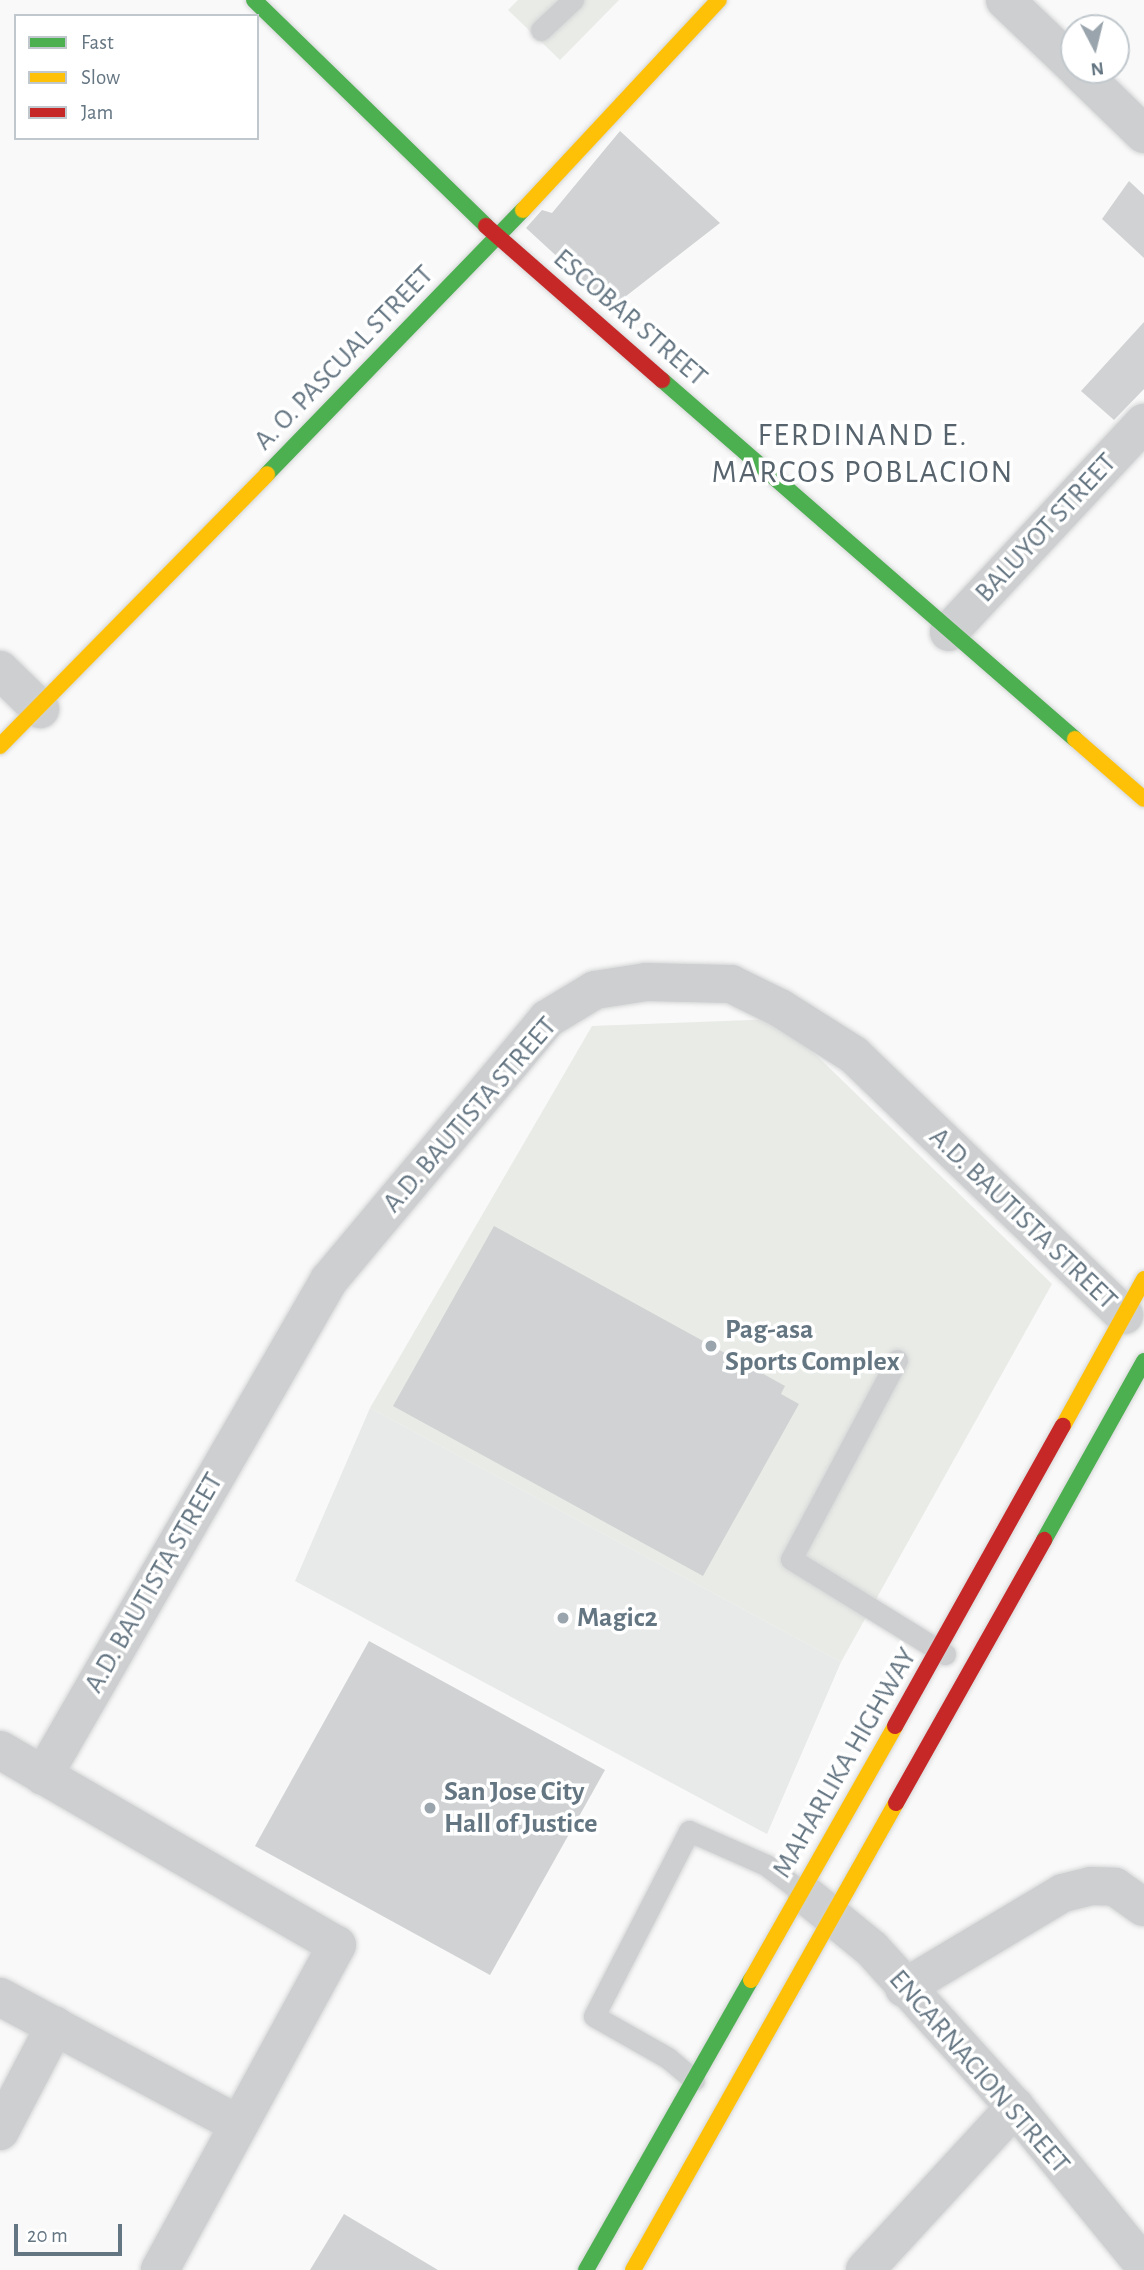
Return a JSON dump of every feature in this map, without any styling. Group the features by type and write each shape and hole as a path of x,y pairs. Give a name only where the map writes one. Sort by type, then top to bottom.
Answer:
{"main road":[{"name":"ESCOBAR STREET","path":"254,0 498,237 948,632 1144,799"},
{"name":"A. O. PASCUAL STREET","path":"0,746 40,709 498,237 719,0"},
{"name":"MAHARLIKA HIGHWAY","path":"586,2270 939,1650 1144,1279"},
{"path":"633,2270 1144,1361"}],"street":[{"path":"1005,0 1060,53"},
{"path":"1092,84 1144,134"},
{"name":"BALUYOT STREET","path":"948,632 1144,423"},
{"path":"0,670 40,709"},
{"name":"A.D. BAUTISTA STREET","path":"43,1776 329,1280 547,1019 595,990 646,982 731,984 780,1008 854,1055 1124,1315"},
{"path":"0,1751 337,1945 160,2270"},
{"path":"904,1988 1063,1893 1091,1886 1115,1887 1144,1907"},
{"name":"ENCARNACION STREET","path":"802,1892 872,1949 904,1988 1015,2107 1144,2265"},
{"path":"0,1997 238,2124"},
{"path":"0,2131 55,2026"},
{"path":"865,2270 1015,2107"}],"lane":[{"path":"541,30 573,0"},
{"path":"897,1360 791,1559 970,1671"},
{"path":"694,2080 668,2058 593,2016 689,1831 766,1865 802,1892"}],"shaded area":[{"path":"518,0 619,0 560,60 508,10"},
{"name":"Pag-asa Sports Complex","path":"779,1019 1052,1284 841,1662 370,1408 592,1026"},
{"name":"Magic2","path":"370,1408 841,1662 767,1834 295,1581"}],"building":[{"path":"620,131 720,223 612,307 526,228 542,210 552,213"},
{"path":"1129,181 1144,195 1144,258 1102,219"},
{"path":"1144,322 1144,389 1114,420 1081,391"},
{"path":"494,1226 785,1386 781,1394 799,1404 703,1576 393,1406"},
{"name":"San Jose City Hall of Justice","path":"369,1641 605,1770 490,1975 255,1846"},
{"path":"344,2214 438,2270 310,2270"}],"traffic: fast":[{"path":"254,0 486,226"},
{"path":"267,474 523,210"},
{"path":"662,380 1075,739"},
{"path":"1044,1540 1144,1361"},
{"path":"586,2270 751,1980"}],"traffic: slow":[{"path":"523,210 719,0"},
{"path":"0,746 267,474"},
{"path":"1075,739 1144,799"},
{"path":"1063,1426 1144,1279"},
{"path":"751,1980 895,1726"},
{"path":"633,2270 896,1803"}],"traffic: jam":[{"path":"486,226 662,380"},
{"path":"895,1726 1063,1426"},
{"path":"896,1803 1044,1540"}],"place":[{"name":"Pag-asa Sports Complex","path":"711,1346"},
{"name":"Magic2","path":"563,1618"},
{"name":"San Jose City Hall of Justice","path":"430,1808"}],"district":[{"name":"FERDINAND E. MARCOS POBLACION","path":"863,454"}]}
